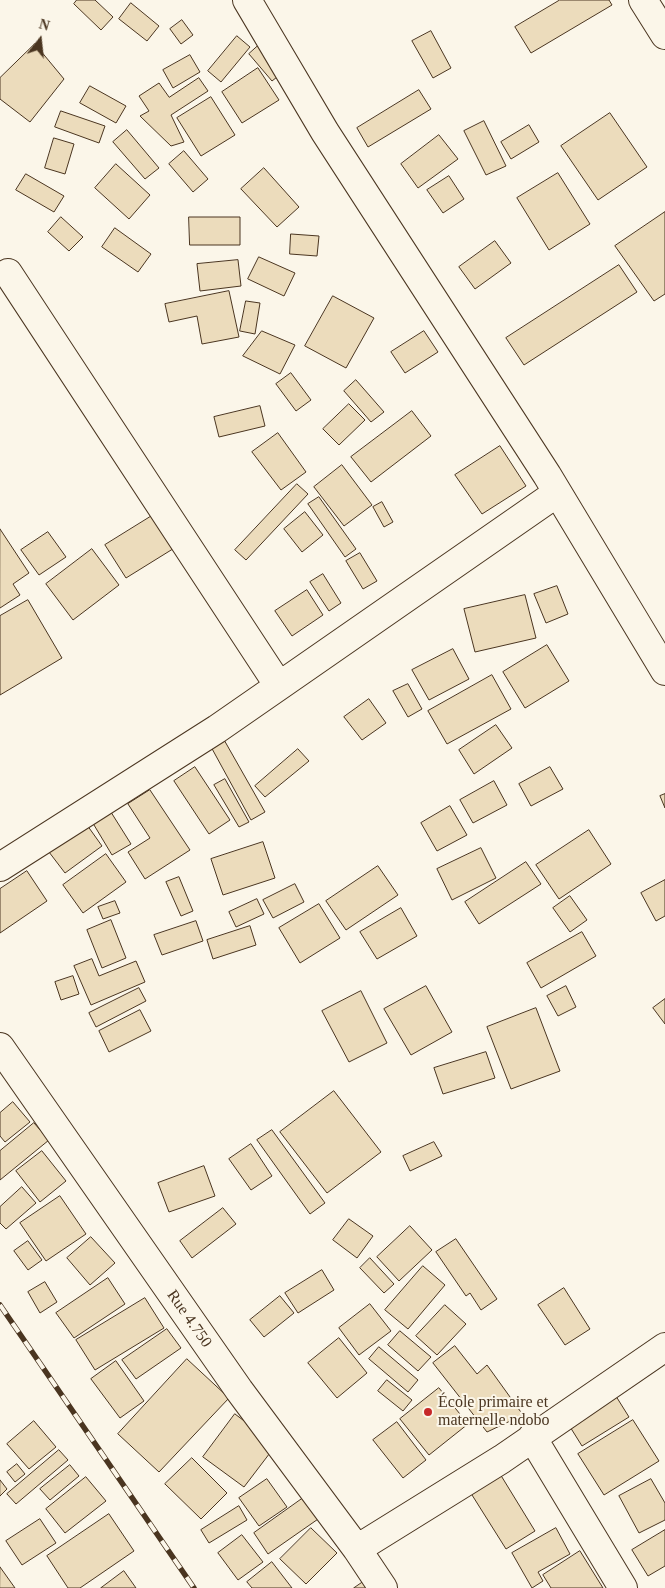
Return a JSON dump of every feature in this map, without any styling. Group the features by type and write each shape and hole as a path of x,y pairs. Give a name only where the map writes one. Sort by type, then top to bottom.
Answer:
{"street":[{"path":"247,0 325,132 558,493 665,671"},
{"path":"643,0 665,35"},
{"path":"8,273 279,686"},
{"path":"0,866 217,729 558,493"},
{"name":"Rue 4.750","path":"0,1047 239,1390 357,1549 383,1588"},
{"path":"357,1549 502,1459 665,1347"},
{"path":"532,1437 623,1588"}],"building":[{"path":"77,0 95,0 113,17 101,30 74,4"},
{"path":"560,0 609,0 612,5 531,53 515,27"},
{"path":"131,3 159,26 147,41 119,19"},
{"path":"182,20 193,35 181,44 170,29"},
{"path":"431,31 451,68 433,78 412,41"},
{"path":"237,36 250,47 221,82 208,71"},
{"path":"35,44 64,79 30,122 0,99 0,78"},
{"path":"259,45 282,73 272,81 249,54"},
{"path":"190,55 200,72 173,88 163,70"},
{"path":"258,68 279,100 242,123 222,92"},
{"path":"199,78 208,91 171,115 184,142 171,146 140,116 149,111 139,96 159,83 169,97"},
{"path":"90,86 126,106 116,123 80,103"},
{"path":"419,90 431,109 368,147 357,128"},
{"path":"211,97 235,135 201,156 177,118"},
{"path":"61,111 105,126 99,143 55,127"},
{"path":"610,113 647,167 598,200 561,146"},
{"path":"484,121 506,166 486,175 464,131"},
{"path":"529,125 539,142 511,159 501,142"},
{"path":"127,130 159,168 145,179 113,142"},
{"path":"439,135 458,159 418,188 401,164"},
{"path":"54,138 74,144 65,174 45,168"},
{"path":"184,151 208,179 193,192 169,164"},
{"path":"116,164 150,195 129,219 95,188"},
{"path":"264,168 299,207 277,227 241,189"},
{"path":"558,173 590,224 549,250 517,198"},
{"path":"26,174 64,196 54,212 16,190"},
{"path":"449,176 464,199 443,213 427,190"},
{"path":"665,212 665,294 654,301 615,246"},
{"path":"61,217 83,237 69,251 48,232"},
{"path":"189,217 240,217 240,245 190,245"},
{"path":"115,228 151,254 138,272 102,247"},
{"path":"291,234 319,236 317,256 290,254"},
{"path":"495,241 511,263 475,289 459,267"},
{"path":"259,257 295,273 284,296 248,279"},
{"path":"238,260 241,286 200,291 197,264"},
{"path":"619,265 637,292 524,365 506,338"},
{"path":"229,291 239,337 202,344 197,316 169,322 165,304"},
{"path":"333,296 374,318 346,368 305,346"},
{"path":"246,301 260,303 255,334 240,331"},
{"path":"262,331 295,345 280,374 243,356"},
{"path":"424,331 438,352 405,373 391,352"},
{"path":"291,373 311,400 296,411 276,384"},
{"path":"356,380 384,412 371,422 344,391"},
{"path":"349,404 365,420 339,445 323,429"},
{"path":"260,406 265,426 219,437 214,417"},
{"path":"412,411 431,436 371,482 351,457"},
{"path":"278,433 306,472 281,490 252,452"},
{"path":"500,446 526,486 482,514 455,475"},
{"path":"342,465 372,505 344,526 314,487"},
{"path":"297,484 308,494 246,560 235,550"},
{"path":"319,497 356,549 345,557 308,504"},
{"path":"382,502 393,522 384,527 373,507"},
{"path":"305,512 323,535 302,552 284,529"},
{"path":"155,514 176,547 126,578 105,545"},
{"path":"0,529 29,573 13,584 20,595 0,608"},
{"path":"48,532 66,557 39,575 21,550"},
{"path":"92,549 119,585 73,620 46,584"},
{"path":"360,553 377,581 363,589 346,561"},
{"path":"323,574 341,603 329,611 310,582"},
{"path":"557,586 568,614 546,623 534,594"},
{"path":"307,590 323,615 292,636 275,611"},
{"path":"525,595 536,638 475,652 464,609"},
{"path":"28,600 62,658 0,695 0,616"},
{"path":"547,645 569,681 525,708 503,672"},
{"path":"453,649 469,679 429,700 412,670"},
{"path":"492,675 511,709 447,744 428,711"},
{"path":"408,684 422,709 408,717 393,691"},
{"path":"369,699 386,723 362,740 344,717"},
{"path":"496,725 512,748 474,774 459,750"},
{"path":"223,738 265,812 251,820 210,745"},
{"path":"298,749 309,761 265,797 255,786"},
{"path":"195,767 230,820 209,834 174,781"},
{"path":"550,767 563,789 531,806 519,784"},
{"path":"225,779 249,822 239,827 214,785"},
{"path":"494,781 507,805 473,823 460,800"},
{"path":"150,790 190,850 145,879 128,852 150,838 128,804"},
{"path":"665,794 665,808 660,796"},
{"path":"450,806 467,835 437,851 421,823"},
{"path":"109,809 131,844 112,855 91,820"},
{"path":"87,825 102,846 65,873 49,852"},
{"path":"589,830 611,864 559,899 536,865"},
{"path":"263,842 275,878 223,895 211,859"},
{"path":"481,848 496,878 452,900 437,869"},
{"path":"106,854 126,882 83,913 63,885"},
{"path":"526,862 541,884 479,924 465,902"},
{"path":"378,866 398,895 346,930 326,901"},
{"path":"27,871 47,901 0,933 0,889"},
{"path":"179,877 193,911 181,916 166,882"},
{"path":"665,880 665,916 656,921 641,893"},
{"path":"295,884 304,902 273,918 263,900"},
{"path":"570,896 587,920 570,932 553,908"},
{"path":"257,899 264,914 236,927 229,912"},
{"path":"115,901 120,913 103,919 98,907"},
{"path":"319,904 340,938 300,963 279,928"},
{"path":"401,908 417,936 377,959 360,932"},
{"path":"111,920 126,958 102,968 87,930"},
{"path":"196,921 203,941 162,955 154,935"},
{"path":"250,926 256,945 213,959 207,940"},
{"path":"582,932 596,956 541,988 527,963"},
{"path":"92,959 99,976 136,961 145,982 91,1005 74,966"},
{"path":"73,976 79,994 61,1000 55,982"},
{"path":"426,986 452,1032 411,1055 384,1009"},
{"path":"566,986 576,1007 558,1016 547,996"},
{"path":"139,988 146,1001 96,1027 89,1013"},
{"path":"361,991 387,1043 349,1062 322,1011"},
{"path":"665,999 665,1024 653,1008"},
{"path":"536,1008 560,1071 511,1089 487,1027"},
{"path":"140,1010 151,1031 109,1052 99,1031"},
{"path":"486,1052 495,1078 443,1094 434,1068"},
{"path":"334,1091 381,1152 327,1193 280,1132"},
{"path":"13,1102 30,1122 5,1142 0,1136 0,1113"},
{"path":"34,1123 49,1140 0,1180 0,1151"},
{"path":"272,1130 325,1203 310,1214 257,1140"},
{"path":"434,1142 442,1156 410,1171 403,1156"},
{"path":"251,1144 272,1176 251,1190 229,1159"},
{"path":"42,1151 66,1181 40,1202 16,1171"},
{"path":"204,1166 215,1196 169,1212 158,1183"},
{"path":"22,1187 36,1203 6,1229 0,1223 0,1207"},
{"path":"60,1196 86,1234 46,1261 20,1223"},
{"path":"223,1208 236,1224 192,1258 180,1241"},
{"path":"349,1219 373,1236 357,1258 333,1240"},
{"path":"410,1226 432,1250 399,1281 377,1257"},
{"path":"91,1237 115,1263 90,1285 67,1258"},
{"path":"456,1239 497,1299 481,1310 470,1293 466,1296 436,1252"},
{"path":"28,1241 42,1260 28,1270 14,1251"},
{"path":"370,1258 394,1284 384,1293 360,1268"},
{"path":"423,1266 445,1285 408,1329 385,1310"},
{"path":"322,1270 334,1290 298,1313 285,1293"},
{"path":"108,1278 125,1304 74,1338 56,1313"},
{"path":"45,1282 57,1302 40,1313 28,1292"},
{"path":"564,1288 590,1329 565,1345 538,1305"},
{"path":"280,1296 294,1313 264,1337 250,1320"},
{"path":"145,1298 164,1328 95,1370 76,1340"},
{"path":"370,1304 391,1331 359,1355 339,1328"},
{"path":"445,1305 466,1324 437,1355 416,1336"},
{"path":"167,1329 181,1348 136,1379 122,1360"},
{"path":"400,1331 431,1357 418,1371 388,1345"},
{"path":"339,1338 367,1373 337,1398 308,1363"},
{"path":"455,1346 477,1374 487,1365 523,1415 487,1432 433,1363"},
{"path":"379,1347 418,1380 408,1392 369,1359"},
{"path":"187,1359 229,1398 159,1472 118,1434"},
{"path":"116,1361 144,1401 120,1418 91,1379"},
{"path":"387,1380 412,1400 403,1411 378,1391"},
{"path":"439,1388 468,1424 429,1455 400,1419"},
{"path":"614,1393 629,1417 582,1446 567,1422"},
{"path":"235,1414 276,1445 244,1487 203,1457"},
{"path":"633,1420 659,1461 604,1495 578,1454"},
{"path":"34,1421 56,1447 29,1469 7,1444"},
{"path":"397,1422 426,1460 403,1478 373,1440"},
{"path":"59,1450 68,1460 16,1504 7,1494"},
{"path":"192,1458 227,1493 201,1519 165,1484"},
{"path":"17,1464 25,1474 15,1482 7,1472"},
{"path":"70,1465 79,1476 50,1500 40,1489"},
{"path":"497,1469 535,1531 506,1549 467,1487"},
{"path":"86,1477 106,1501 65,1533 46,1509"},
{"path":"267,1479 287,1507 259,1526 239,1498"},
{"path":"651,1479 665,1503 665,1520 639,1533 619,1496"},
{"path":"0,1480 7,1489 0,1496"},
{"path":"306,1496 321,1517 268,1554 254,1533"},
{"path":"239,1506 247,1520 209,1543 201,1530"},
{"path":"109,1514 134,1551 80,1588 68,1588 47,1556"},
{"path":"40,1519 56,1543 22,1565 6,1541"},
{"path":"311,1528 337,1553 306,1584 280,1559"},
{"path":"556,1528 570,1554 538,1572 543,1581 532,1588 512,1553"},
{"path":"665,1530 665,1566 648,1576 632,1550"},
{"path":"242,1535 263,1562 238,1580 218,1553"},
{"path":"580,1551 603,1588 551,1588 543,1575"},
{"path":"272,1562 292,1588 252,1588 247,1582"},
{"path":"0,1567 15,1588 0,1588"},
{"path":"124,1571 136,1588 101,1588"},
{"path":"363,1582 367,1588 354,1588"}],"railway":[{"path":"0,1305 194,1588"}],"place":[{"name":"École primaire et maternelle ndobo","path":"428,1412"}]}
